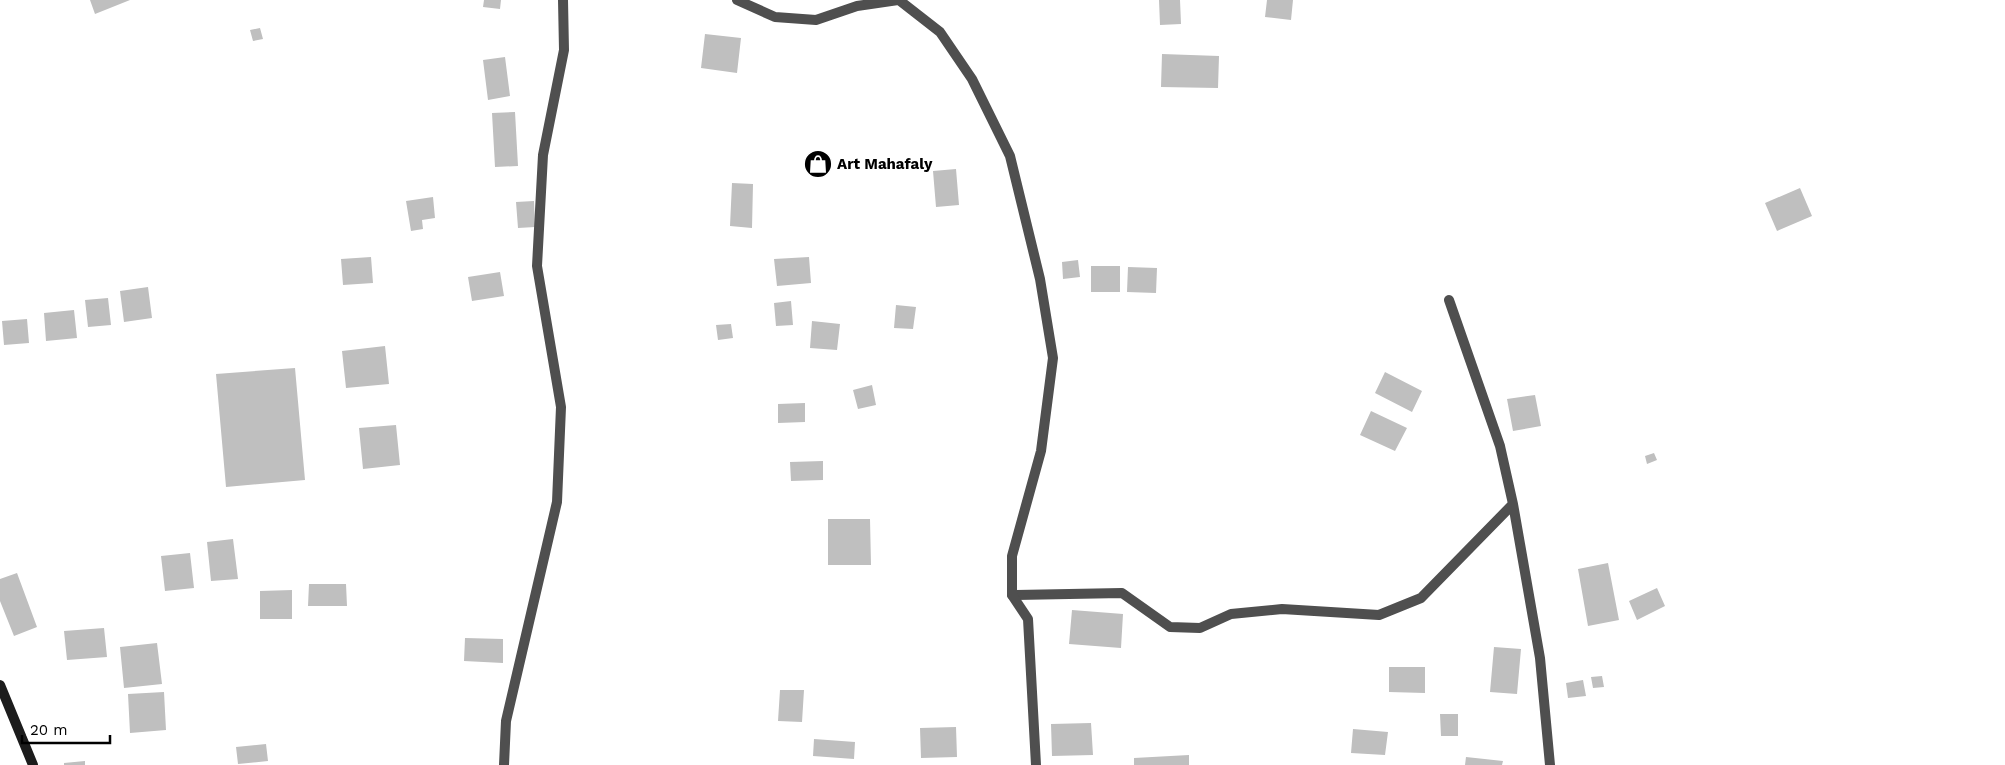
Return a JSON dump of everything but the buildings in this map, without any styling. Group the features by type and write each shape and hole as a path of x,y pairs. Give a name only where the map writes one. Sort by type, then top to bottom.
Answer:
{"main road":[{"path":"0,686 33,765"}],"street":[{"path":"504,765 506,721 557,502 561,407 537,266 543,155 564,50 563,0"},
{"path":"737,0 775,17 816,20 857,6 898,0 940,32 972,79 1010,156 1040,279 1053,358 1041,451 1012,556 1012,595 1028,620 1036,765"},
{"path":"1449,300 1500,446 1513,504 1540,658 1550,765"},
{"path":"1012,595 1122,592 1170,626 1200,628 1231,614 1282,608 1379,615 1421,598 1513,504"}],"place":[{"name":"Art Mahafaly","path":"818,164"}]}
